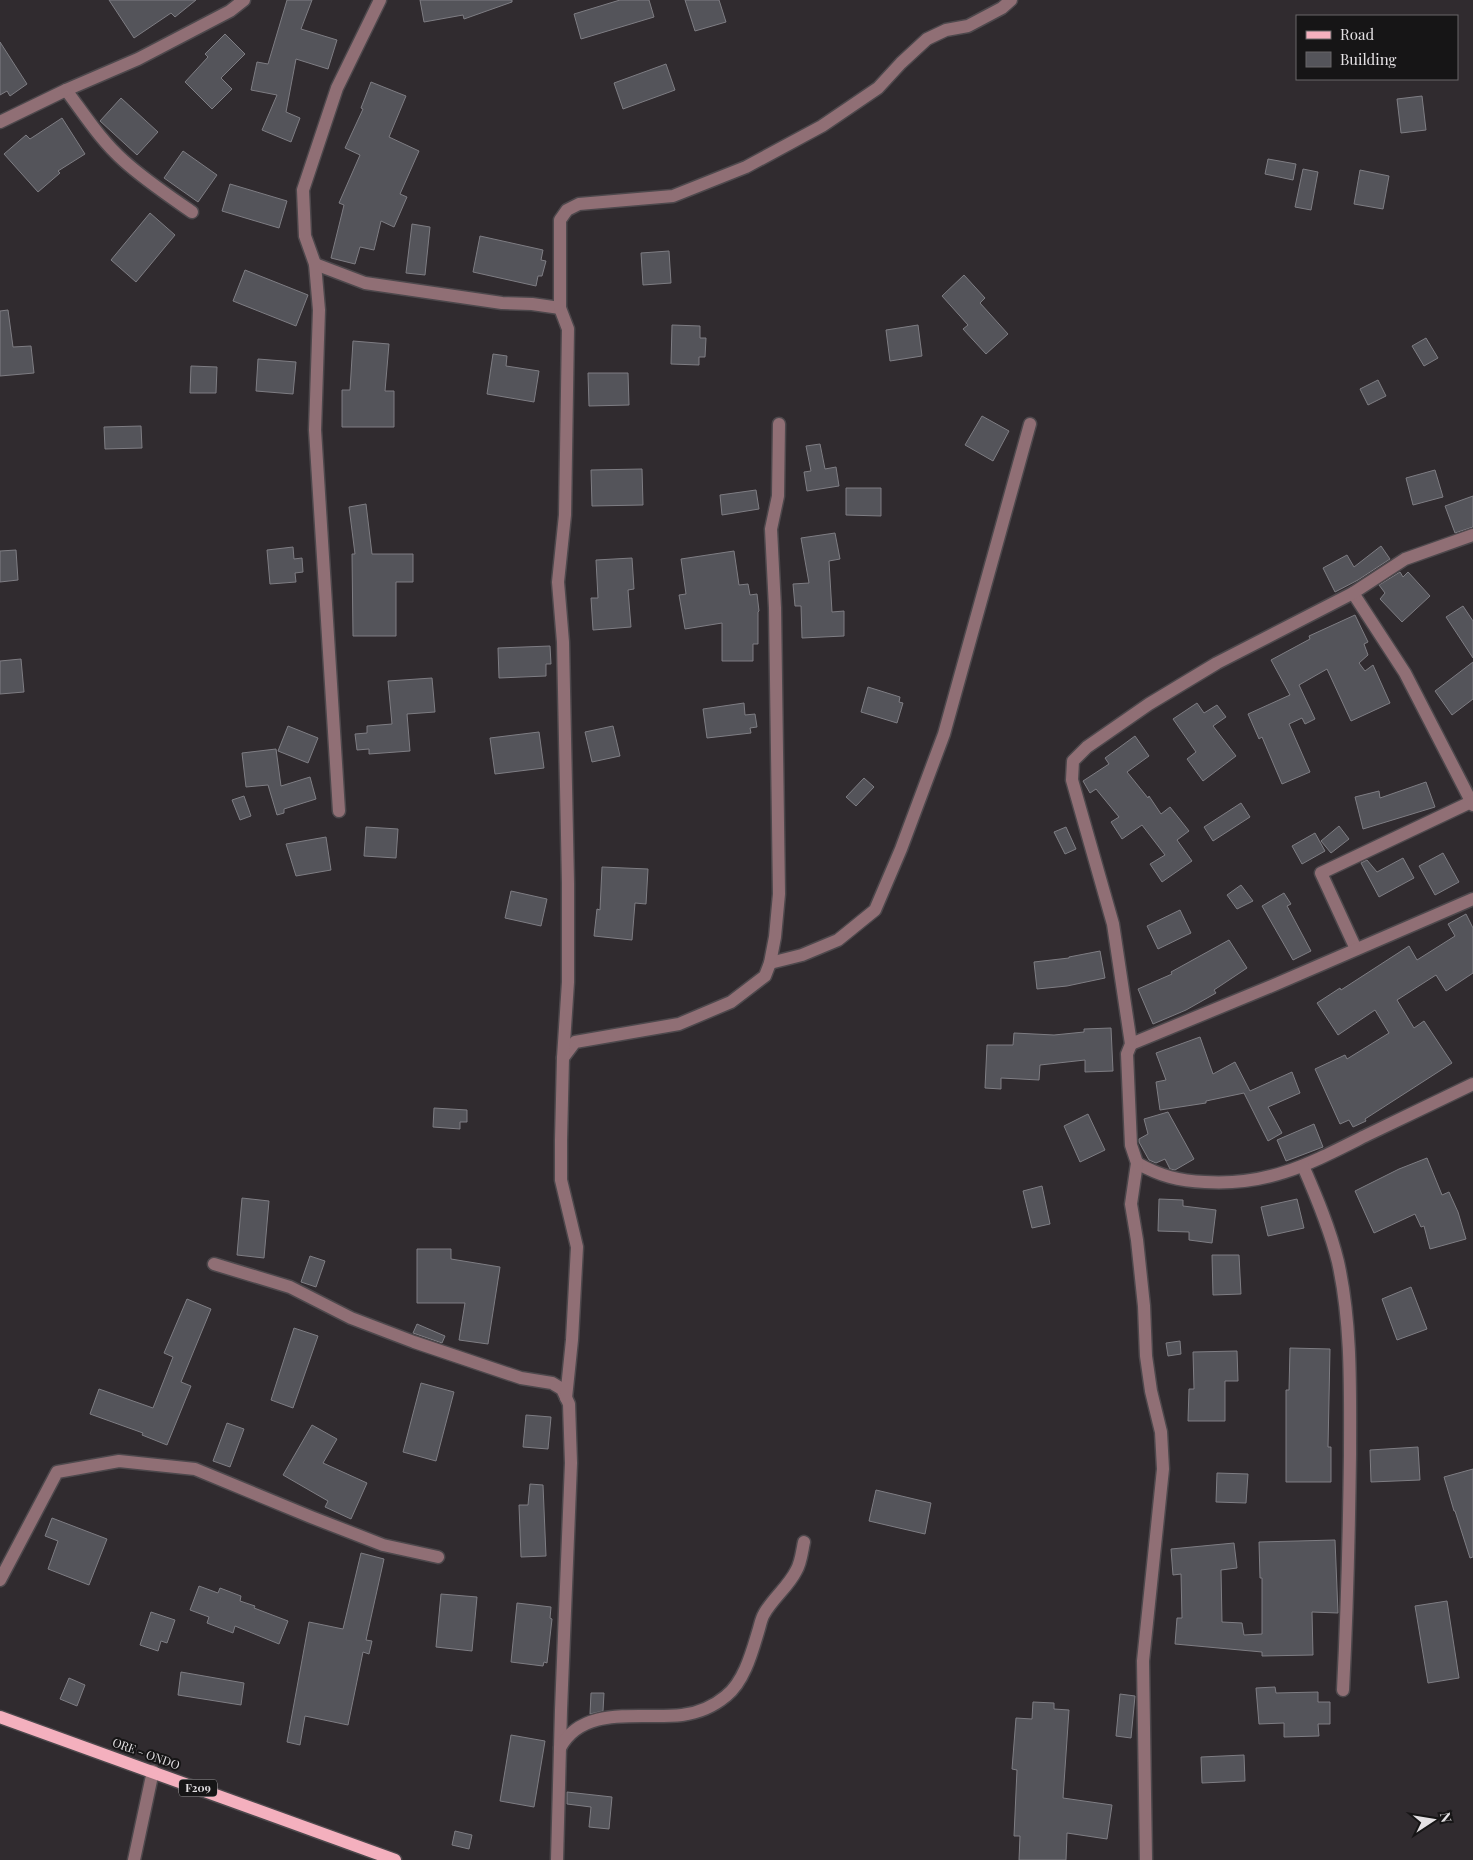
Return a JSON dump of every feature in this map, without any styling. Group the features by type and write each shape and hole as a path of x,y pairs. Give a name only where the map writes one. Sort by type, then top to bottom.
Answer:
{"main road":[{"name":"ORE - ONDO","path":"0,1716 395,1860"}],"street":[{"path":"0,122 66,90 138,59 230,11 244,0"},
{"path":"339,812 315,430 319,310 315,264 305,236 304,190 337,88 380,0"},
{"path":"566,1398 572,1340 577,1248 561,1180 563,1058 568,982 568,883 563,642 558,582 565,515 568,330 560,308 560,220 567,210 578,204 673,196 746,167 822,126 878,88 901,63 927,40 946,30 968,26 1002,8 1011,0"},
{"path":"66,90 92,125 123,160 192,212"},
{"path":"315,264 365,283 560,308"},
{"path":"563,1058 575,1042 679,1024 731,1002 765,976 770,963 775,937 779,894 775,608 771,529 778,496 779,424"},
{"path":"770,963 802,955 838,940 876,910 944,734 1030,424"},
{"path":"1146,1860 1143,1661 1163,1469 1161,1432 1151,1391 1146,1356 1144,1306 1131,1204 1137,1163 1131,1145 1127,1054 1131,1044 1114,924 1072,780 1073,761 1087,747 1149,704 1216,663 1354,593 1405,559 1473,535"},
{"path":"1354,593 1405,673 1472,804 1321,873 1356,949"},
{"path":"1131,1044 1473,899"},
{"path":"1137,1163 1156,1174 1181,1180 1231,1184 1270,1178 1304,1166 1473,1084"},
{"path":"1304,1166 1322,1208 1335,1254 1346,1316 1350,1402 1349,1551 1343,1690"},
{"path":"214,1264 290,1287 351,1318 414,1342 521,1378 552,1383 562,1388 569,1404 571,1463 557,1860"},
{"path":"0,1580 57,1472 119,1461 195,1469 383,1545 438,1557"},
{"path":"560,1748 566,1737 581,1727 599,1720 618,1716 682,1715 707,1708 728,1695 741,1677 764,1614 797,1570 804,1542"},
{"path":"134,1860 153,1771"}],"building":[{"path":"109,0 196,0 175,17 171,13 134,38"},
{"path":"287,0 312,0 301,29 337,40 328,69 296,59 286,112 300,118 291,142 262,130 277,95 251,90 257,62 268,64"},
{"path":"420,0 512,0 512,2 464,19 463,15 424,22"},
{"path":"620,0 649,0 654,17 581,39 574,14"},
{"path":"685,0 719,0 726,22 695,31"},
{"path":"225,34 245,54 221,78 232,89 212,109 185,82 208,57 205,54"},
{"path":"0,42 27,84 10,96 7,91 0,95"},
{"path":"666,64 675,90 623,109 614,83"},
{"path":"371,82 406,96 389,137 419,151 400,194 407,197 394,227 381,221 374,250 360,247 355,264 331,258 344,205 339,203 360,155 345,148 363,109 361,108"},
{"path":"1422,96 1426,130 1401,133 1397,99"},
{"path":"121,98 158,132 137,155 100,121"},
{"path":"62,118 85,154 58,171 60,173 38,192 4,154 26,135 30,139"},
{"path":"183,151 217,175 198,202 164,178"},
{"path":"1268,159 1296,164 1293,180 1265,174"},
{"path":"1303,169 1318,172 1311,210 1295,207"},
{"path":"1360,170 1389,176 1383,209 1354,204"},
{"path":"230,184 287,201 279,228 222,211"},
{"path":"150,213 175,235 136,282 111,260"},
{"path":"412,224 430,227 425,275 406,273"},
{"path":"480,236 543,250 541,260 546,261 542,276 538,276 536,286 473,272"},
{"path":"669,251 671,283 643,285 641,253"},
{"path":"245,270 308,295 296,326 233,301"},
{"path":"964,275 985,298 980,303 1008,334 986,354 963,329 968,325 942,296"},
{"path":"8,310 13,347 31,346 34,373 0,376 0,311"},
{"path":"672,325 700,326 700,338 706,338 705,357 699,357 699,365 671,364"},
{"path":"918,325 922,356 890,361 886,330"},
{"path":"1426,338 1438,358 1424,366 1412,346"},
{"path":"353,341 389,344 385,391 394,391 394,427 342,427 342,390 350,390"},
{"path":"493,354 507,356 506,366 539,371 534,402 487,394"},
{"path":"258,359 296,362 293,394 256,391"},
{"path":"191,366 217,367 216,393 190,393"},
{"path":"588,373 628,373 629,405 589,406"},
{"path":"1378,380 1386,396 1368,405 1360,389"},
{"path":"982,416 1009,431 993,461 965,445"},
{"path":"141,426 142,448 105,449 104,427"},
{"path":"820,444 825,469 836,467 839,486 807,491 804,472 811,471 806,446"},
{"path":"642,469 643,505 592,506 591,470"},
{"path":"1435,470 1443,497 1413,505 1406,478"},
{"path":"846,488 881,488 881,516 846,515"},
{"path":"756,490 759,509 722,515 720,495"},
{"path":"1473,496 1473,527 1455,533 1445,506"},
{"path":"366,504 372,554 413,554 413,582 396,582 396,636 353,636 352,554 355,554 349,507"},
{"path":"835,533 840,559 829,561 832,612 844,611 844,636 802,638 801,606 795,606 793,584 809,583 801,538"},
{"path":"1381,546 1390,559 1358,580 1335,592 1323,568 1347,555 1354,567"},
{"path":"293,547 294,559 302,558 303,572 295,573 296,582 270,584 267,550"},
{"path":"16,550 18,580 0,582 0,551"},
{"path":"734,551 739,585 748,584 750,595 757,594 759,611 758,644 753,644 753,661 722,661 722,623 685,629 679,595 686,594 681,559"},
{"path":"632,558 634,589 628,590 631,627 593,630 591,598 598,598 596,560"},
{"path":"1400,572 1403,577 1408,572 1430,596 1402,622 1380,599 1385,593 1379,585"},
{"path":"1463,606 1473,621 1473,658 1446,617"},
{"path":"1355,615 1368,642 1364,644 1368,655 1359,663 1365,671 1373,665 1390,703 1351,721 1327,669 1299,685 1315,719 1305,724 1302,718 1289,724 1310,772 1282,784 1262,737 1259,739 1248,714 1290,695 1271,660 1310,639 1309,636"},
{"path":"550,646 551,664 546,664 546,676 499,678 498,648"},
{"path":"21,659 24,692 0,694 0,661"},
{"path":"1473,662 1473,699 1452,715 1435,691"},
{"path":"432,678 435,712 407,714 410,751 369,754 369,749 357,750 355,734 367,733 367,726 392,724 388,681"},
{"path":"868,687 900,697 899,702 903,703 897,723 861,712"},
{"path":"744,703 745,715 755,714 757,727 750,728 751,733 707,738 703,709"},
{"path":"1197,703 1204,713 1217,705 1226,717 1213,726 1236,756 1203,781 1187,759 1196,752 1173,719"},
{"path":"288,726 318,738 308,763 278,751"},
{"path":"613,726 620,756 592,762 585,732"},
{"path":"539,732 544,768 495,774 490,738"},
{"path":"1135,736 1149,756 1127,772 1148,798 1149,796 1161,814 1170,807 1189,831 1177,840 1192,861 1162,882 1150,864 1165,855 1142,825 1122,839 1111,822 1119,817 1096,789 1090,793 1083,781 1109,764 1105,758"},
{"path":"276,749 281,786 310,777 316,799 284,809 284,813 277,815 268,785 246,787 242,753"},
{"path":"864,778 874,787 856,806 846,797"},
{"path":"1426,782 1435,807 1363,829 1355,797 1379,791 1380,798"},
{"path":"244,796 251,816 240,820 232,800"},
{"path":"1241,803 1250,817 1213,841 1204,827"},
{"path":"1339,826 1349,839 1331,853 1321,841"},
{"path":"366,827 398,829 396,858 364,856"},
{"path":"1066,827 1076,849 1065,854 1054,832"},
{"path":"1315,833 1325,851 1302,864 1292,846"},
{"path":"326,837 331,870 296,876 286,844"},
{"path":"1443,853 1459,882 1435,895 1419,866"},
{"path":"1403,858 1414,878 1379,897 1361,863 1367,860 1377,872"},
{"path":"602,867 648,869 646,904 635,903 632,940 594,936 597,909 600,910"},
{"path":"1241,885 1253,901 1237,909 1227,895"},
{"path":"511,891 547,899 541,926 505,918"},
{"path":"1284,893 1291,904 1287,906 1311,951 1293,960 1262,906"},
{"path":"1180,910 1191,933 1158,949 1147,926"},
{"path":"1466,914 1473,928 1473,973 1446,991 1436,975 1397,1000 1414,1028 1424,1021 1452,1063 1365,1119 1366,1121 1353,1127 1349,1120 1340,1124 1315,1069 1345,1055 1347,1059 1389,1033 1375,1010 1338,1035 1317,1003 1340,988 1341,990 1409,946 1417,960 1455,936 1448,924"},
{"path":"1229,940 1247,968 1214,990 1216,993 1186,1010 1153,1024 1138,989 1172,974 1171,972"},
{"path":"1100,951 1105,978 1067,986 1037,989 1034,962 1069,958"},
{"path":"1111,1028 1113,1071 1085,1072 1085,1060 1040,1065 1039,1080 1001,1078 1001,1089 985,1088 987,1045 1013,1045 1014,1033 1054,1035 1084,1032 1084,1029"},
{"path":"1200,1037 1213,1074 1235,1062 1250,1091 1292,1072 1300,1093 1268,1107 1282,1133 1268,1141 1244,1093 1206,1101 1206,1103 1160,1110 1156,1082 1166,1080 1156,1053"},
{"path":"434,1108 467,1110 467,1122 460,1122 460,1129 433,1127"},
{"path":"1168,1112 1194,1159 1175,1170 1170,1169 1165,1159 1156,1163 1149,1160 1139,1142 1139,1139 1148,1134 1144,1119"},
{"path":"1088,1114 1105,1150 1080,1162 1064,1126"},
{"path":"1314,1124 1323,1147 1286,1161 1277,1140"},
{"path":"1427,1158 1442,1195 1449,1192 1458,1212 1466,1239 1430,1249 1424,1226 1421,1227 1415,1214 1374,1233 1355,1191 1399,1169"},
{"path":"1042,1186 1050,1224 1032,1228 1023,1191"},
{"path":"242,1198 269,1201 264,1258 237,1255"},
{"path":"1159,1199 1183,1200 1183,1206 1216,1210 1212,1243 1189,1240 1189,1232 1158,1231"},
{"path":"1297,1199 1304,1228 1268,1236 1261,1207"},
{"path":"417,1249 451,1249 451,1259 500,1267 488,1344 459,1340 465,1303 417,1303"},
{"path":"1212,1255 1239,1255 1241,1294 1213,1295"},
{"path":"310,1256 325,1261 316,1287 301,1282"},
{"path":"1411,1287 1427,1329 1397,1340 1382,1299"},
{"path":"187,1299 211,1309 181,1382 191,1386 167,1445 142,1435 143,1433 90,1414 99,1389 153,1408 173,1357 164,1353"},
{"path":"417,1324 445,1336 442,1343 413,1333"},
{"path":"294,1328 318,1336 293,1408 271,1400"},
{"path":"1180,1341 1181,1354 1168,1356 1166,1343"},
{"path":"1290,1348 1330,1349 1328,1447 1331,1447 1331,1482 1286,1482 1286,1390 1289,1390"},
{"path":"1237,1351 1238,1381 1225,1381 1225,1421 1188,1421 1189,1389 1194,1389 1193,1352"},
{"path":"421,1383 454,1392 436,1461 403,1452"},
{"path":"526,1415 551,1417 548,1449 523,1447"},
{"path":"227,1423 244,1429 230,1467 213,1461"},
{"path":"312,1425 337,1439 323,1463 367,1483 351,1519 325,1507 328,1501 283,1475"},
{"path":"1418,1447 1420,1480 1371,1482 1370,1450"},
{"path":"1473,1469 1473,1557 1470,1558 1444,1477"},
{"path":"1217,1473 1248,1474 1246,1503 1216,1502"},
{"path":"530,1484 543,1485 546,1556 521,1557 519,1505 528,1505"},
{"path":"876,1490 931,1503 925,1534 869,1521"},
{"path":"52,1518 107,1539 89,1585 48,1569 58,1541 45,1536"},
{"path":"1335,1540 1338,1613 1312,1612 1313,1655 1262,1656 1262,1652 1175,1644 1177,1618 1182,1618 1181,1574 1173,1575 1171,1549 1234,1543 1237,1568 1221,1570 1222,1622 1242,1623 1244,1635 1262,1634 1262,1578 1260,1578 1259,1542"},
{"path":"361,1553 384,1559 366,1640 372,1641 369,1654 363,1652 348,1725 305,1716 300,1745 287,1742 309,1622 343,1629"},
{"path":"199,1586 218,1593 220,1588 241,1596 240,1601 288,1621 279,1644 235,1626 233,1633 207,1623 209,1617 190,1610"},
{"path":"441,1594 477,1597 472,1651 436,1647"},
{"path":"1447,1601 1459,1678 1428,1683 1415,1606"},
{"path":"517,1603 551,1607 550,1618 552,1619 547,1663 544,1662 543,1666 511,1662"},
{"path":"151,1612 175,1620 167,1643 161,1641 158,1651 140,1645"},
{"path":"181,1672 244,1683 241,1705 178,1695"},
{"path":"69,1678 85,1685 77,1706 60,1699"},
{"path":"1275,1687 1276,1693 1318,1692 1318,1702 1330,1702 1330,1724 1318,1724 1319,1736 1284,1737 1284,1723 1259,1724 1256,1688"},
{"path":"591,1693 604,1693 603,1711 590,1714"},
{"path":"1120,1694 1135,1696 1131,1738 1116,1736"},
{"path":"1033,1702 1054,1703 1054,1709 1069,1710 1063,1798 1112,1805 1107,1839 1067,1833 1066,1860 1019,1860 1020,1836 1014,1836 1017,1770 1012,1769 1016,1718 1032,1719"},
{"path":"511,1735 545,1741 534,1807 500,1801"},
{"path":"1244,1755 1245,1781 1202,1783 1201,1757"},
{"path":"567,1792 612,1797 609,1829 589,1827 591,1807 567,1804"},
{"path":"455,1831 472,1835 469,1849 452,1845"}]}
